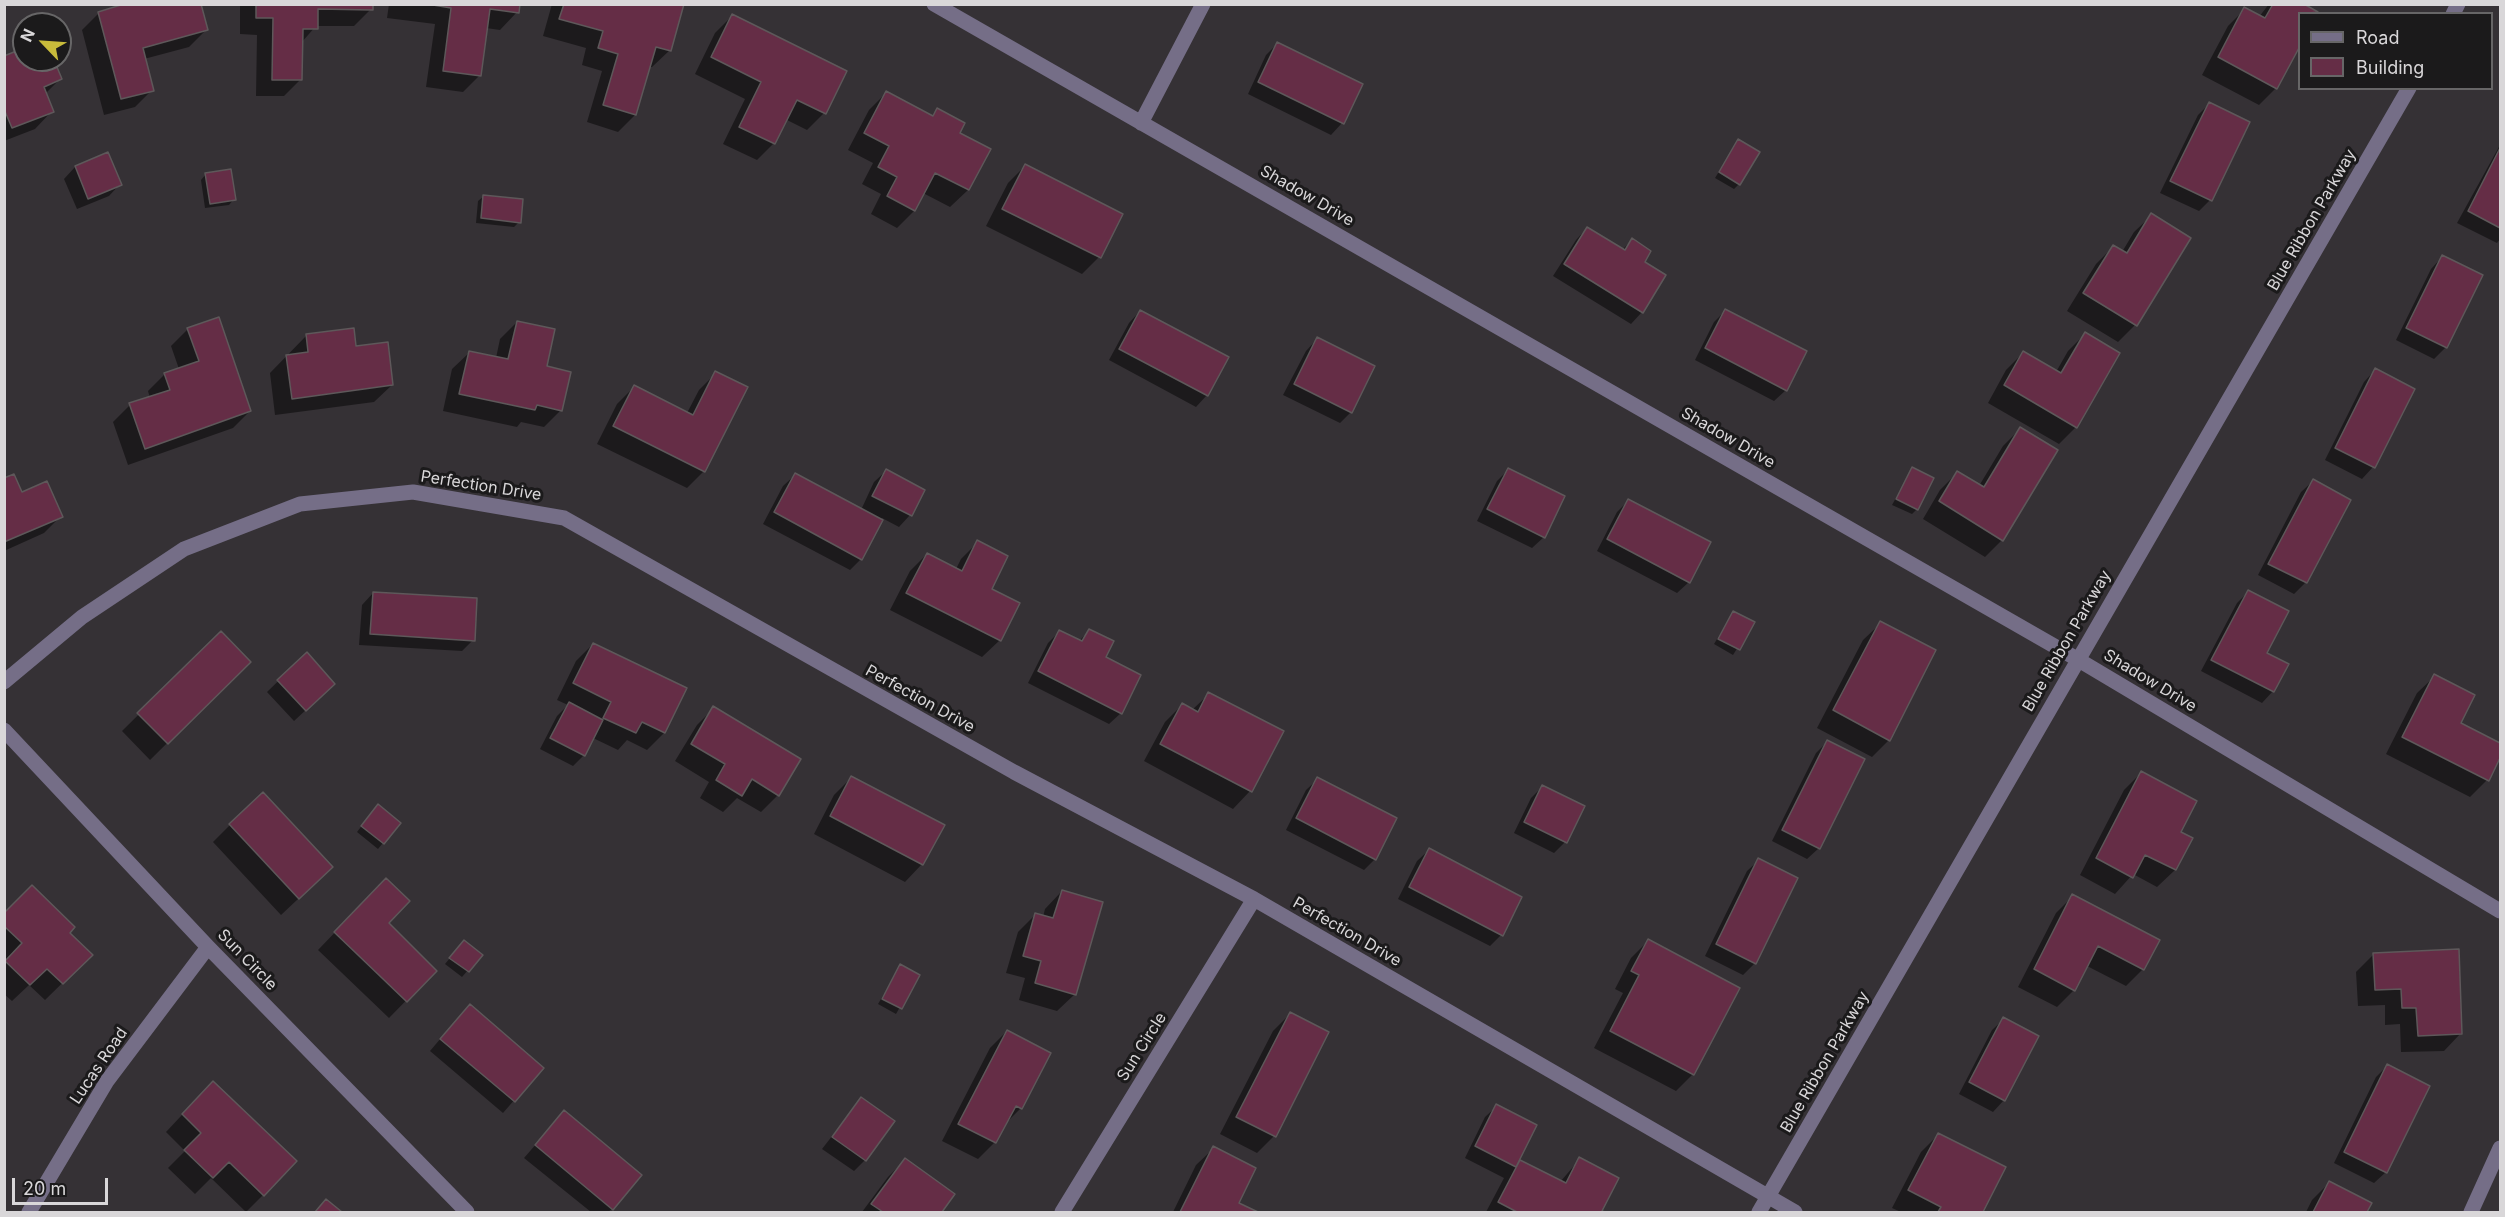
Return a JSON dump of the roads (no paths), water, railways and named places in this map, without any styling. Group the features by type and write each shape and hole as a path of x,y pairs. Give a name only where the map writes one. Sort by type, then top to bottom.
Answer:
{"street":[{"name":"Shadow Drive","path":"934,4 2077,659 2500,911"},
{"path":"1141,123 1203,4"},
{"name":"Blue Ribbon Parkway","path":"1760,1212 2077,659 2408,90"},
{"name":"Perfection Drive","path":"4,682 81,617 184,549 300,504 413,492 564,518 1014,772 1254,899 1795,1212"},
{"name":"Sun Circle","path":"4,730 208,947 467,1212"},
{"name":"Sun Circle","path":"1062,1212 1254,899"},
{"name":"Lucas Road","path":"30,1212 107,1081 208,947"},
{"path":"2471,1212 2500,1148"}]}
